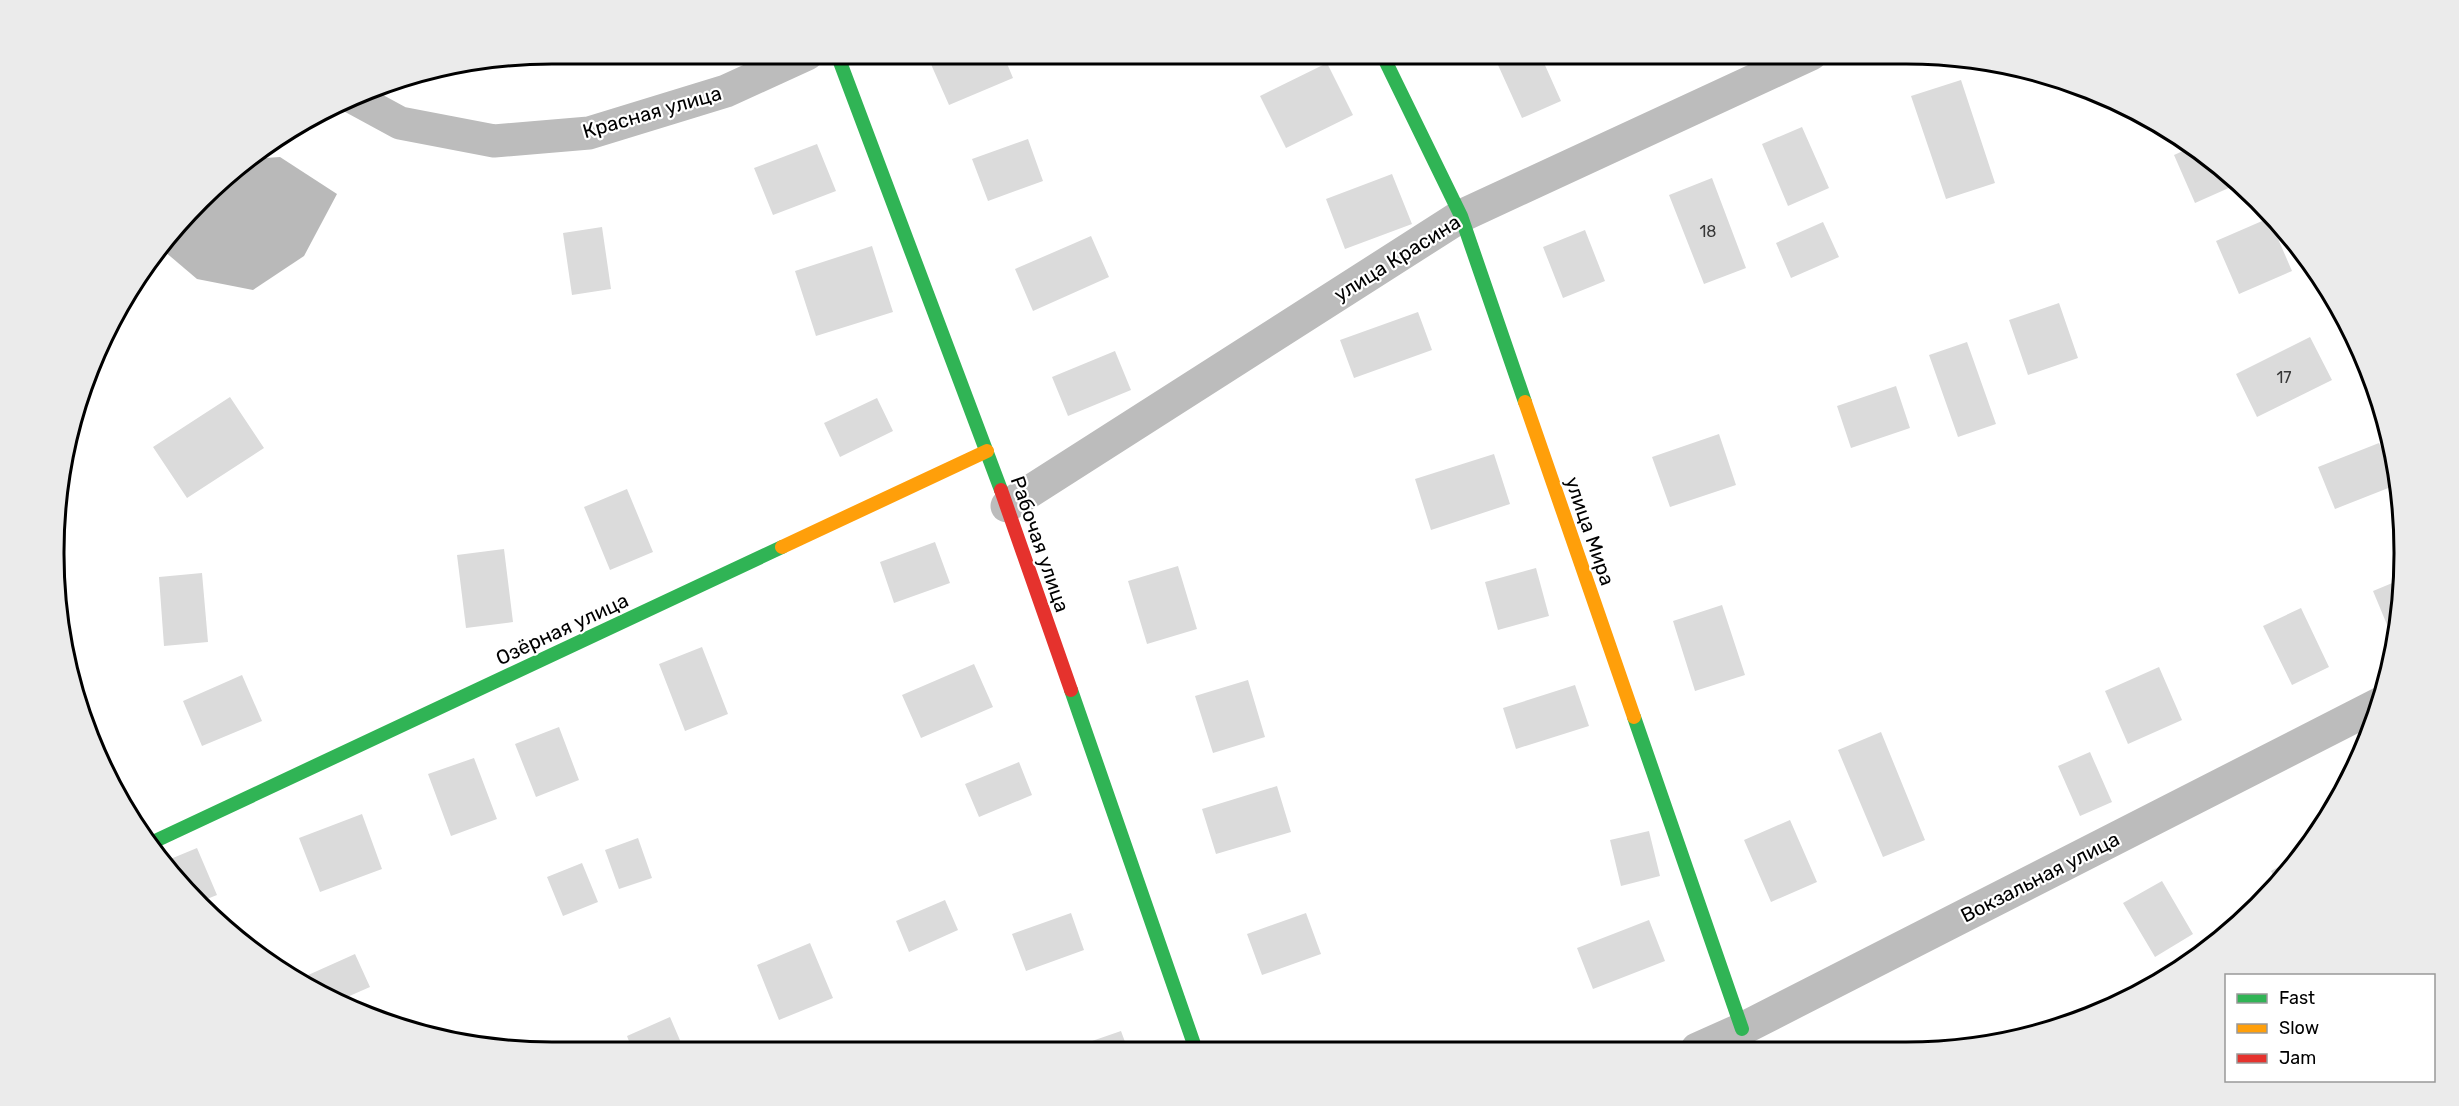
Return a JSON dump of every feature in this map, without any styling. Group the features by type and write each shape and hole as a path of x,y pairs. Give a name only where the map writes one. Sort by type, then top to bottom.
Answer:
{"street":[{"name":"Красная улица","path":"363,103 400,123 494,141 589,133 726,91 785,64"},
{"name":"Рабочая улица","path":"841,64 1007,506 1194,1042"},
{"name":"улица Мира","path":"1387,64 1461,216 1742,1029"},
{"name":"улица Красина","path":"1007,506 1461,216 1789,64"},
{"name":"Озёрная улица","path":"158,840 987,452"},
{"name":"Вокзальная улица","path":"1711,1042 1742,1029 2369,709"}],"shaded area":[{"path":"280,157 337,194 304,256 253,290 197,279 167,254 208,208 266,158"}],"building":[{"path":"931,64 1007,64 1013,78 949,105"},
{"path":"1328,64 1353,115 1286,148 1260,96"},
{"path":"1544,64 1561,101 1522,118 1498,65"},
{"path":"1961,80 1995,183 1946,199 1911,96"},
{"path":"1802,127 1829,188 1788,206 1762,144"},
{"path":"1028,139 1043,181 988,201 972,159"},
{"path":"817,144 836,191 773,215 754,168"},
{"path":"2183,151 2230,188 2195,203 2174,155"},
{"path":"1392,174 1412,224 1345,249 1326,199"},
{"path":"1712,178 1746,268 1704,284 1669,195"},
{"path":"2263,221 2276,235 2292,271 2239,294 2216,241"},
{"path":"1823,222 1839,257 1791,278 1776,243"},
{"path":"602,227 611,289 572,295 563,233"},
{"path":"1585,230 1605,281 1563,298 1543,247"},
{"path":"1091,236 1109,277 1033,311 1015,269"},
{"path":"872,246 893,312 816,336 795,271"},
{"path":"2059,303 2078,358 2028,375 2009,320"},
{"path":"1418,312 1432,350 1354,378 1340,340"},
{"path":"2310,337 2332,380 2257,417 2236,374"},
{"path":"1967,342 1996,424 1958,437 1929,355"},
{"path":"1115,351 1131,390 1068,416 1052,377"},
{"path":"1896,386 1910,428 1851,448 1837,406"},
{"path":"230,397 264,448 187,498 153,447"},
{"path":"877,398 893,431 840,457 824,423"},
{"path":"1719,434 1736,485 1670,507 1652,457"},
{"path":"2379,443 2385,458 2390,487 2335,509 2318,467"},
{"path":"1494,454 1510,504 1431,530 1415,479"},
{"path":"627,489 653,552 610,570 584,507"},
{"path":"935,542 950,583 894,603 880,562"},
{"path":"504,549 513,622 466,628 457,555"},
{"path":"1178,566 1197,629 1147,644 1128,581"},
{"path":"1536,568 1549,616 1498,630 1485,582"},
{"path":"202,573 208,642 164,646 159,577"},
{"path":"2393,583 2388,628 2373,591"},
{"path":"1722,605 1745,675 1695,691 1673,621"},
{"path":"2301,608 2329,667 2292,685 2263,626"},
{"path":"702,647 728,714 685,731 659,664"},
{"path":"974,664 993,707 921,738 902,695"},
{"path":"2159,667 2182,720 2128,744 2105,691"},
{"path":"242,675 262,721 202,746 183,701"},
{"path":"1248,680 1265,737 1213,753 1195,696"},
{"path":"1575,685 1589,726 1516,749 1503,708"},
{"path":"559,727 579,780 536,797 515,744"},
{"path":"1881,732 1925,840 1883,857 1838,750"},
{"path":"2090,752 2112,802 2080,816 2058,766"},
{"path":"474,758 497,819 451,836 428,774"},
{"path":"1019,762 1032,795 979,817 965,784"},
{"path":"1277,786 1291,832 1216,854 1202,809"},
{"path":"362,814 382,869 320,892 299,838"},
{"path":"1790,820 1817,882 1771,902 1744,840"},
{"path":"1649,831 1660,876 1621,886 1610,840"},
{"path":"638,838 652,878 619,889 605,850"},
{"path":"197,848 217,895 208,898 172,858"},
{"path":"582,863 598,902 563,916 547,877"},
{"path":"2281,865 2273,875 2271,871"},
{"path":"2162,881 2193,934 2155,957 2123,903"},
{"path":"945,900 958,930 909,952 896,921"},
{"path":"1071,913 1084,950 1026,971 1012,934"},
{"path":"1306,913 1321,954 1262,975 1247,934"},
{"path":"1649,920 1665,961 1593,989 1577,948"},
{"path":"810,943 833,998 779,1020 757,965"},
{"path":"355,954 370,987 349,996 308,975"},
{"path":"670,1017 681,1042 629,1042 627,1036"},
{"path":"1121,1031 1125,1042 1089,1042"}],"traffic: fast":[{"path":"841,64 1001,490"},
{"path":"1387,64 1461,216 1525,402"},
{"path":"158,840 782,547"},
{"path":"1071,690 1193,1042"},
{"path":"1634,717 1742,1029"}],"traffic: slow":[{"path":"1525,402 1634,717"},
{"path":"782,547 987,451"}],"traffic: jam":[{"path":"1001,490 1071,690"}]}
